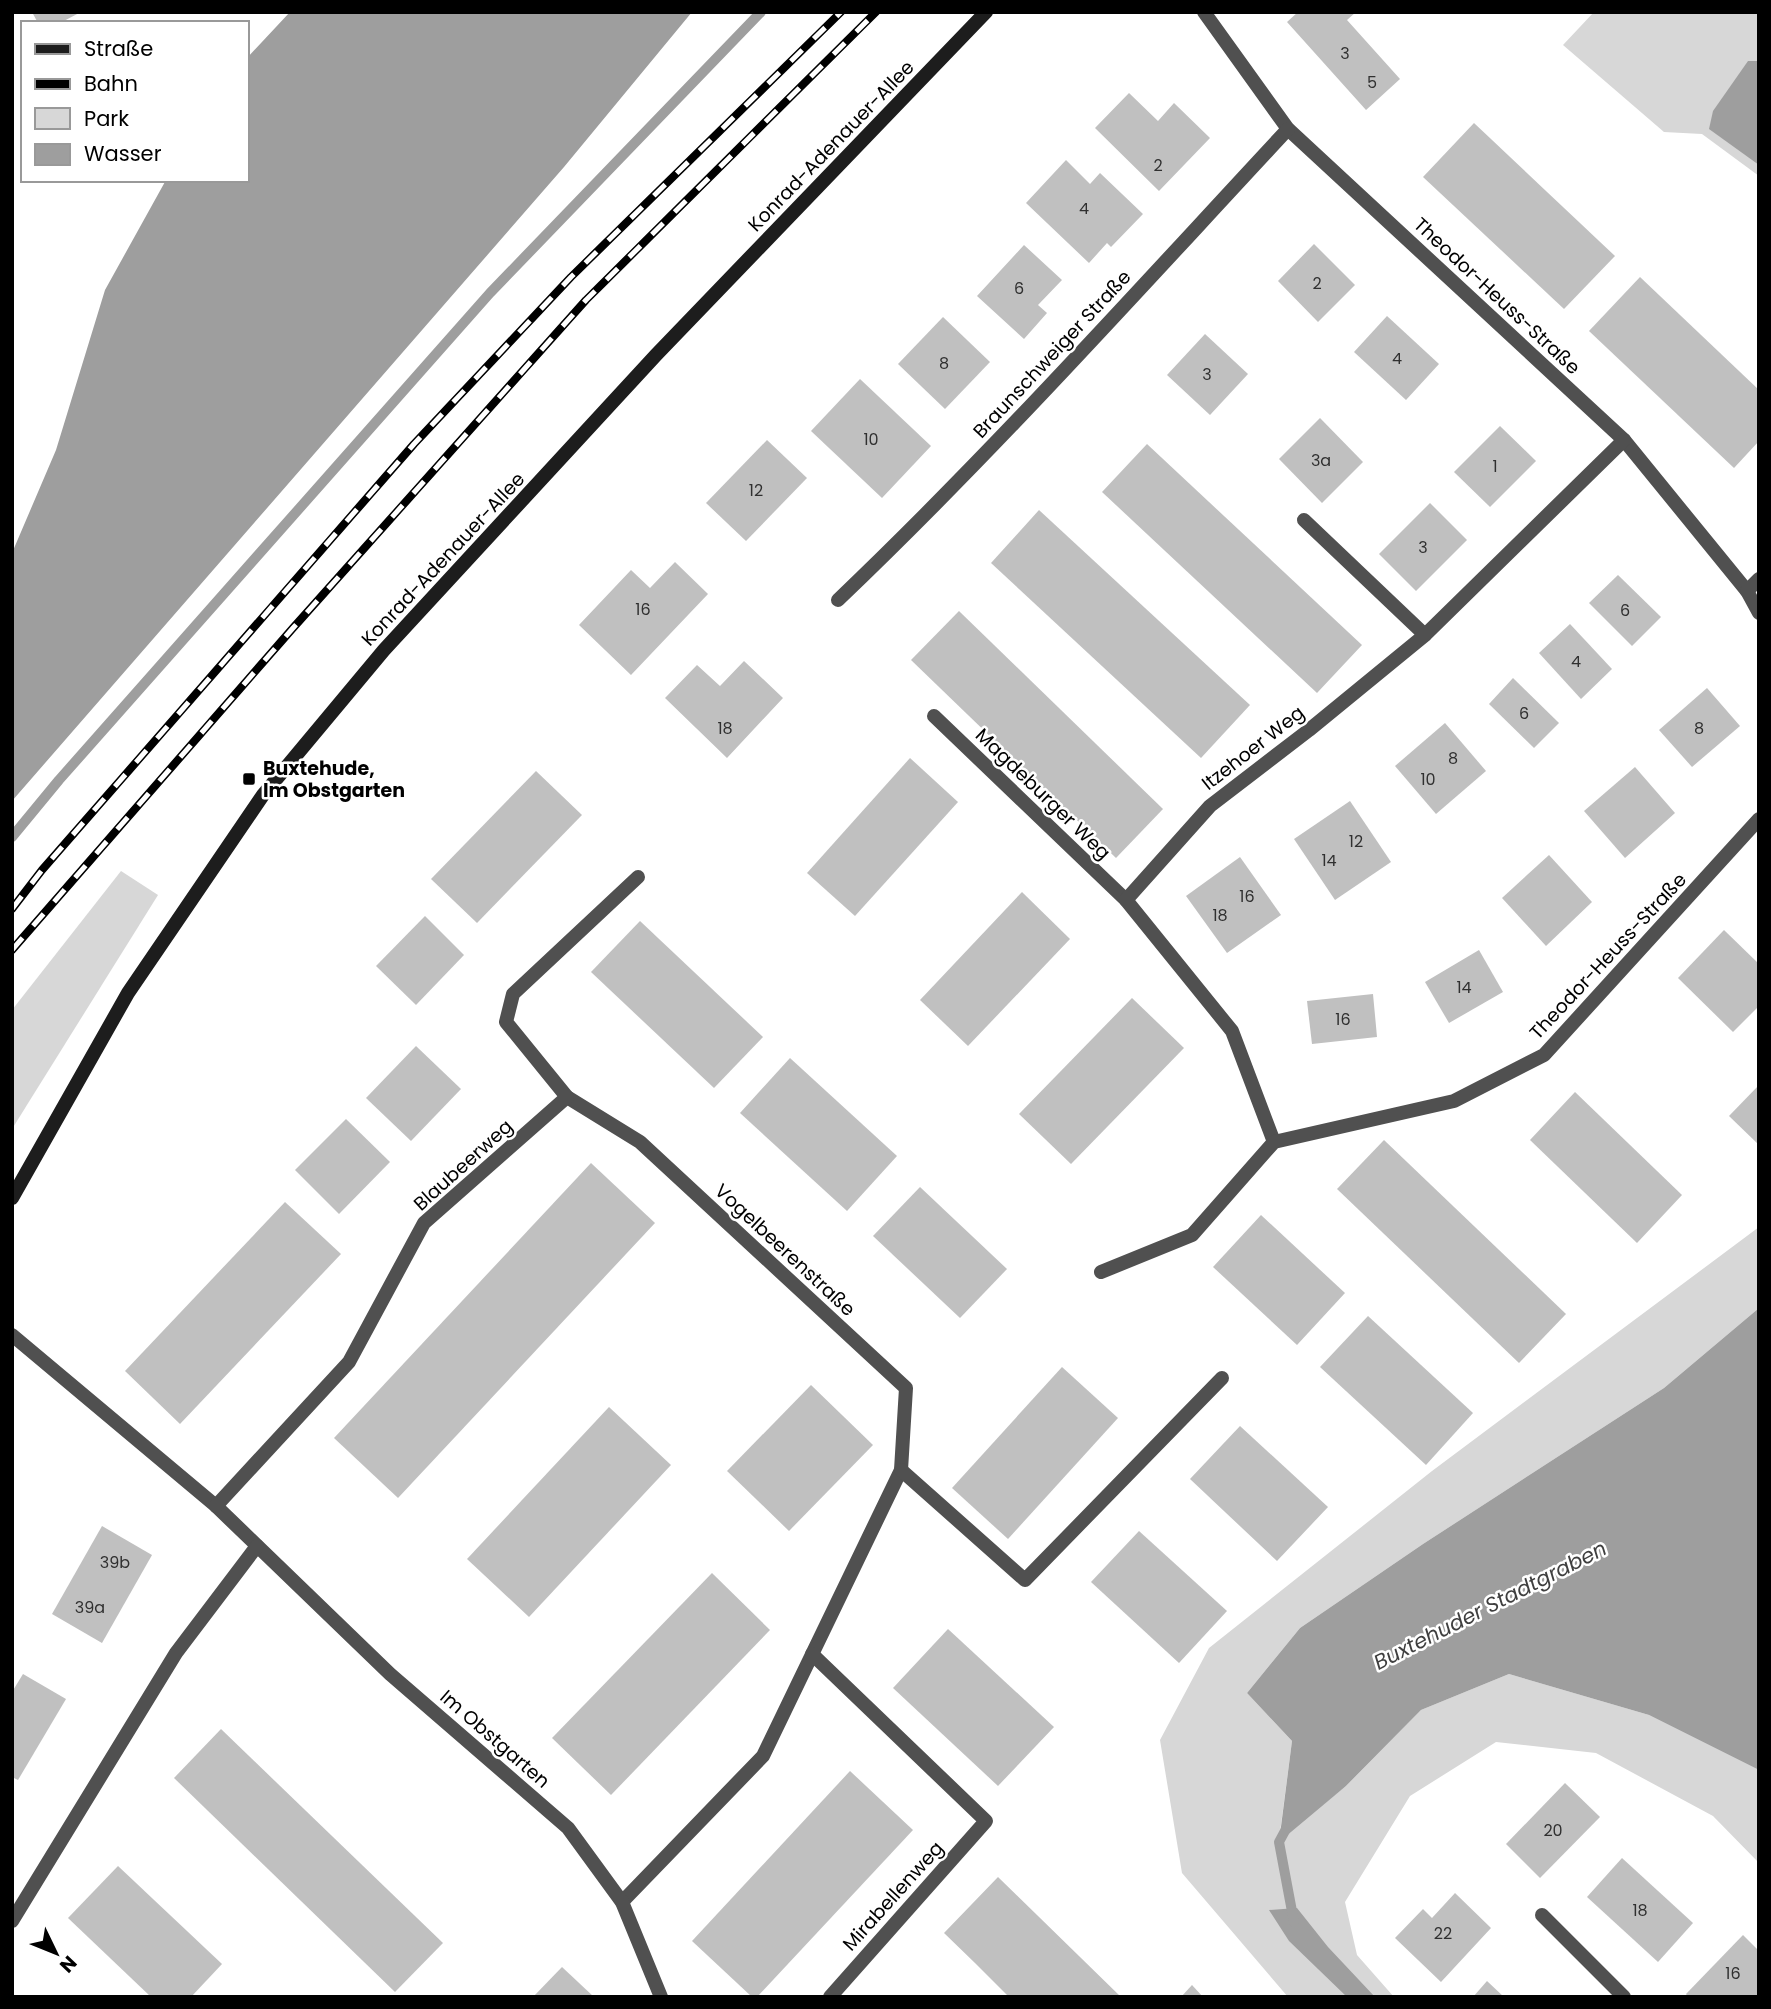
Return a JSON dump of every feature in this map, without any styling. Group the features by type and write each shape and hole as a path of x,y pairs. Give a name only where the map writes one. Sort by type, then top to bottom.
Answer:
{"street":[{"name":"Konrad-Adenauer-Allee","path":"12,1198 128,993 272,785 384,650 619,396 986,12"},
{"name":"Theodor-Heuss-Straße","path":"1204,12 1288,129 1624,440 1747,591 1759,613"},
{"name":"Braunschweiger Straße","path":"838,600 1006,433 1288,129"},
{"name":"Itzehoer Weg","path":"1126,900 1210,806 1309,730 1425,635 1624,440"},
{"path":"1304,520 1425,635"},
{"path":"1747,591 1759,579"},
{"name":"Magdeburger Weg","path":"934,716 1126,900"},
{"name":"Theodor-Heuss-Straße","path":"1274,1142 1454,1101 1544,1055 1759,819"},
{"path":"568,1097 506,1022 513,994 638,877"},
{"path":"1101,1272 1192,1236 1274,1142 1232,1031 1126,900"},
{"name":"Vogelbeerenstraße","path":"568,1097 640,1142 906,1388 901,1470 763,1756 622,1902"},
{"name":"Blaubeerweg","path":"216,1506 349,1362 424,1223 568,1097"},
{"name":"Im Obstgarten","path":"12,1335 216,1506 390,1674 569,1828 622,1902 661,1997"},
{"path":"901,1470 1025,1580 1222,1378"},
{"path":"12,1921 176,1653 257,1546"},
{"name":"Mirabellenweg","path":"812,1654 986,1821 830,1997"},
{"path":"1542,1914 1624,1997"}],"green space":[{"path":"1594,12 1759,12 1759,176 1702,134 1664,132 1563,45"},
{"path":"121,871 158,895 12,1129 12,1010"},
{"path":"1759,1227 1759,1308 1664,1388 1423,1544 1300,1628 1247,1693 1292,1741 1279,1840 1346,1786 1421,1710 1509,1674 1649,1715 1759,1770 1759,1863 1713,1816 1596,1753 1496,1742 1410,1796 1345,1902 1357,1955 1394,1997 1288,1997 1182,1873 1160,1740 1209,1648 1432,1471"}],"water":[{"path":"290,12 692,12 564,167 12,801 12,553 56,450 105,290 165,182 248,182 248,57"},
{"path":"1748,61 1759,61 1759,165 1709,129 1713,111"},
{"path":"1759,1308 1759,1770 1649,1715 1509,1674 1421,1710 1346,1786 1279,1842 1292,1741 1247,1693 1300,1628 1423,1544 1664,1388"},
{"path":"1297,1908 1328,1947 1375,1997 1347,1997 1289,1941 1269,1910"}],"building":[{"path":"32,12 81,12 64,21 37,21"},
{"path":"1298,12 1356,12 1347,20 1400,79 1366,110 1287,22"},
{"path":"1129,93 1158,121 1174,103 1210,138 1159,191 1095,128"},
{"path":"1474,123 1615,256 1564,309 1423,177"},
{"path":"1066,160 1090,184 1100,173 1143,214 1111,247 1107,243 1089,263 1026,203"},
{"path":"1314,244 1355,285 1318,322 1278,281"},
{"path":"1024,245 1062,280 1038,305 1047,313 1024,339 977,296"},
{"path":"1640,277 1759,390 1759,441 1734,468 1589,331"},
{"path":"1387,316 1439,364 1406,400 1354,352"},
{"path":"943,317 990,362 945,409 898,364"},
{"path":"1205,334 1248,374 1210,415 1167,375"},
{"path":"860,379 931,446 882,498 811,431"},
{"path":"1320,418 1363,462 1322,503 1279,459"},
{"path":"1500,426 1536,461 1490,507 1454,472"},
{"path":"767,440 807,478 746,541 706,503"},
{"path":"1147,444 1362,645 1317,693 1102,492"},
{"path":"1430,503 1467,540 1416,591 1379,554"},
{"path":"1039,510 1250,705 1201,758 991,563"},
{"path":"675,562 708,594 631,675 579,625 631,570 650,588"},
{"path":"1618,575 1661,617 1632,646 1589,603"},
{"path":"959,611 1163,809 1116,858 911,660"},
{"path":"1570,624 1612,669 1581,699 1539,653"},
{"path":"744,661 783,698 727,758 665,698 697,665 720,686"},
{"path":"1513,678 1559,723 1534,748 1489,704"},
{"path":"1707,688 1740,726 1692,767 1659,730"},
{"path":"1445,723 1486,771 1436,814 1395,766"},
{"path":"910,758 958,802 855,916 807,873"},
{"path":"1635,767 1675,813 1625,858 1584,811"},
{"path":"536,771 582,815 477,923 431,879"},
{"path":"1350,801 1391,862 1335,900 1294,839"},
{"path":"1549,855 1592,902 1546,946 1502,898"},
{"path":"1240,857 1281,915 1227,953 1186,896"},
{"path":"1022,892 1070,939 968,1046 920,1000"},
{"path":"425,916 464,955 416,1005 376,966"},
{"path":"640,921 763,1037 714,1088 591,972"},
{"path":"1724,930 1759,964 1759,1006 1733,1032 1678,978"},
{"path":"1479,950 1503,992 1449,1023 1425,982"},
{"path":"1373,994 1377,1037 1312,1044 1307,1001"},
{"path":"1132,998 1184,1048 1071,1164 1019,1114"},
{"path":"416,1046 461,1089 411,1141 366,1098"},
{"path":"790,1058 897,1156 847,1211 740,1113"},
{"path":"1759,1085 1759,1145 1729,1116"},
{"path":"1575,1092 1682,1195 1637,1243 1530,1140"},
{"path":"346,1119 390,1162 339,1214 295,1170"},
{"path":"1384,1140 1566,1314 1519,1363 1337,1189"},
{"path":"591,1163 655,1223 398,1498 334,1438"},
{"path":"920,1187 1007,1269 960,1318 873,1236"},
{"path":"285,1202 341,1254 180,1424 125,1371"},
{"path":"1261,1215 1345,1293 1297,1345 1213,1267"},
{"path":"1368,1316 1473,1413 1426,1465 1320,1367"},
{"path":"1062,1367 1118,1418 1008,1539 952,1488"},
{"path":"811,1385 873,1445 789,1531 727,1471"},
{"path":"609,1407 671,1465 529,1617 467,1559"},
{"path":"1240,1426 1328,1507 1277,1561 1190,1479"},
{"path":"102,1526 152,1555 102,1643 52,1614"},
{"path":"1139,1531 1227,1611 1179,1663 1091,1582"},
{"path":"712,1573 770,1630 611,1795 552,1738"},
{"path":"948,1629 1054,1727 998,1786 893,1688"},
{"path":"23,1674 66,1699 18,1780 12,1777 12,1692"},
{"path":"221,1729 443,1943 395,1992 174,1778"},
{"path":"850,1771 913,1830 757,1997 752,1997 692,1941"},
{"path":"1565,1783 1600,1817 1540,1878 1506,1844"},
{"path":"1622,1858 1693,1923 1658,1962 1587,1897"},
{"path":"118,1866 222,1964 191,1997 151,1997 68,1918"},
{"path":"998,1877 1121,1997 1009,1997 944,1933"},
{"path":"1455,1893 1491,1928 1441,1982 1395,1938 1423,1909 1432,1918"},
{"path":"1743,1935 1759,1951 1759,1997 1688,1997 1686,1994"},
{"path":"562,1967 594,1997 533,1997"},
{"path":"1487,1981 1504,1997 1473,1997"},
{"path":"1192,1985 1203,1997 1181,1997"}],"waterway":[{"path":"12,837 59,780 490,293 761,12"},
{"name":"Buxtehuder Stadtgraben","path":"1286,1829 1279,1842 1294,1922"}],"railway":[{"path":"12,909 42,870 414,444 571,277 841,12"},
{"path":"12,950 293,628 586,300 876,12"}],"place":[{"name":"Buxtehude, Im Obstgarten","path":"249,779"}]}
